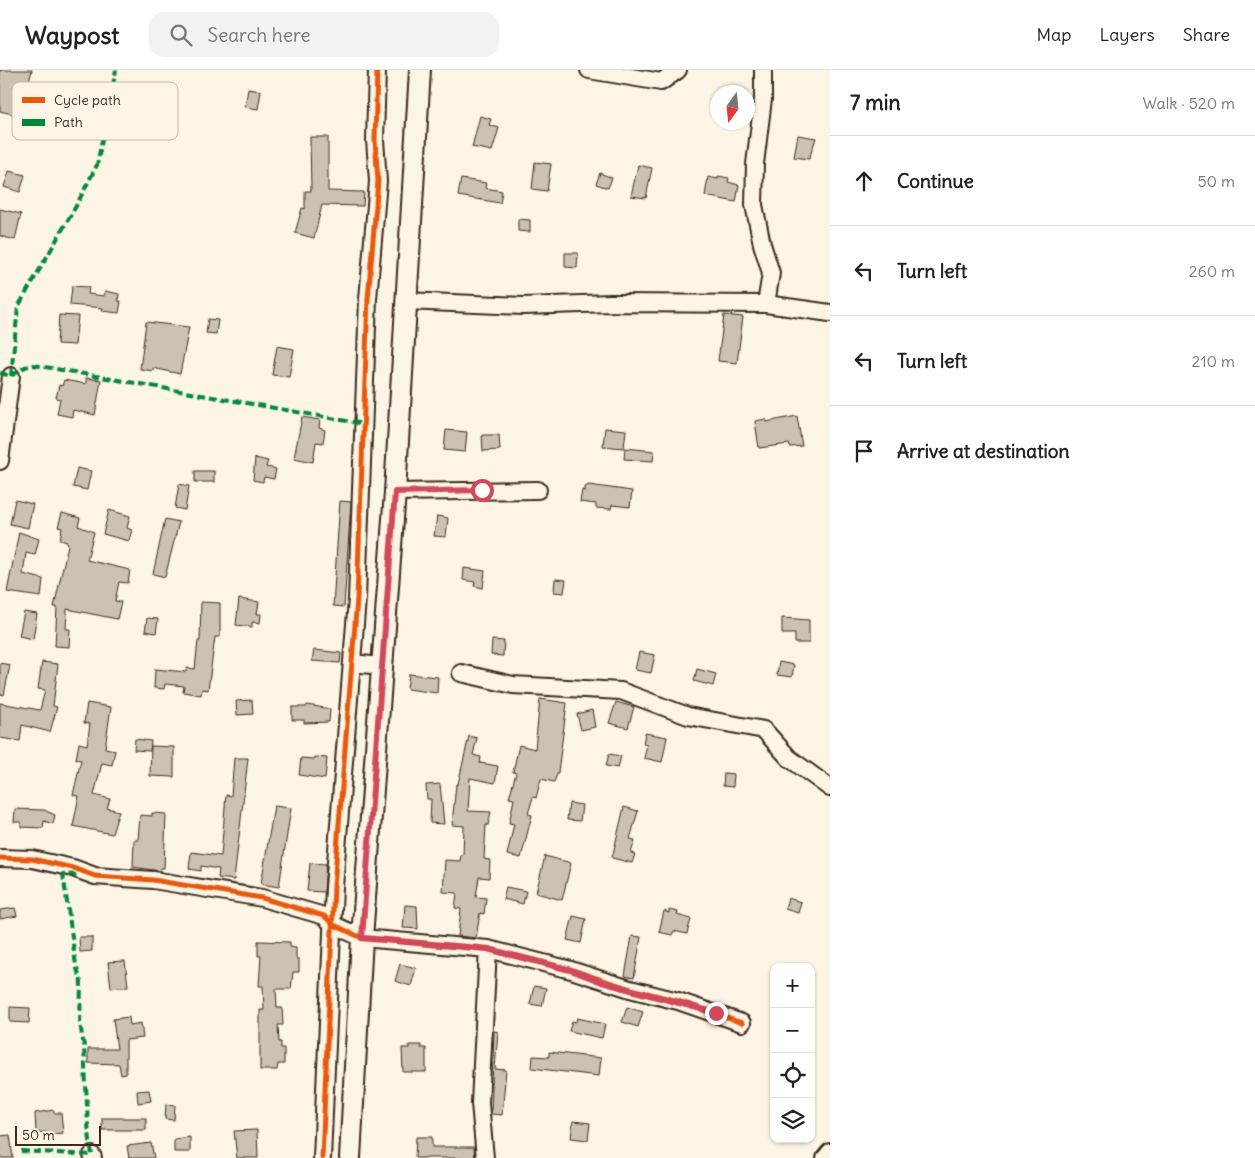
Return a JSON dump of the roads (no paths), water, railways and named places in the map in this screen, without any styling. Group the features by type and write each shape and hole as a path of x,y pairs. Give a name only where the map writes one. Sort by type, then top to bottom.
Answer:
{"main road":[{"path":"350,1158 362,938 395,492 420,70"}],"street":[{"path":"322,1158 330,967 334,925 334,887 357,599 368,299 378,181 375,140 377,70"},
{"path":"589,70 661,82 678,70"},
{"path":"763,70 763,99 755,164 754,205 758,229 770,273 766,304"},
{"path":"405,301 523,306 611,303 766,304 830,313"},
{"path":"1,450 11,376"},
{"path":"395,492 538,490"},
{"path":"352,664 381,666"},
{"path":"461,674 513,685 621,691 688,716 764,730 789,758 830,788"},
{"path":"0,858 32,859 73,868 95,876 153,880 262,898 324,916 334,925 362,938 488,949 571,970 630,990 678,1001 742,1023"},
{"path":"485,1158 480,1104 488,949"},
{"path":"825,1158 830,1152"}]}
